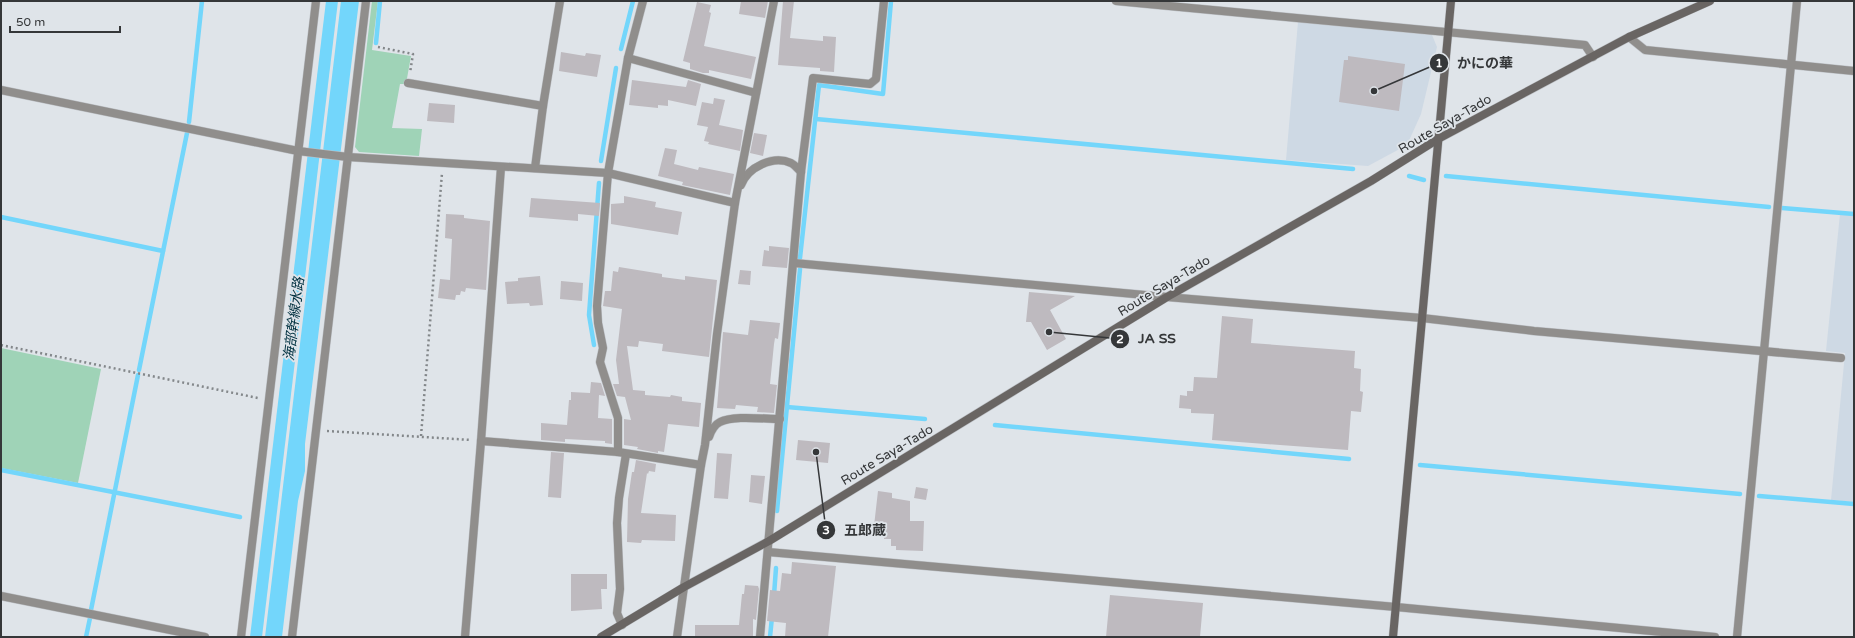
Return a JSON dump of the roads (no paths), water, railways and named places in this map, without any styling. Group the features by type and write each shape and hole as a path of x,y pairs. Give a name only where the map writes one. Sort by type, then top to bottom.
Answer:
{"main road":[{"path":"1393,637 1451,1"},
{"name":"Route Saya-Tado","path":"601,637 684,588 769,541 1167,298 1371,181 1438,139 1629,37 1710,1"}],"street":[{"path":"241,637 269,400 301,151 316,1"},
{"path":"292,637 346,157 366,1"},
{"path":"534,168 542,106 560,1"},
{"path":"622,624 617,613 620,589 617,523 622,453 618,418 600,362 603,348 598,311 608,173 628,58 643,1"},
{"path":"706,445 717,334 735,203 774,1"},
{"path":"760,637 801,172 813,78 870,84 876,79 884,1"},
{"path":"1116,1 1585,45 1593,57"},
{"path":"1737,637 1797,1"},
{"path":"1629,37 1645,50 1854,71"},
{"path":"628,58 756,93"},
{"path":"408,83 542,106"},
{"path":"1,90 301,151 346,157 608,173 735,203"},
{"path":"735,203 744,177 757,167 770,161 780,160 792,164 801,172"},
{"path":"464,637 482,441 501,167"},
{"path":"794,263 1167,298 1422,318 1534,331 1841,358"},
{"path":"677,637 700,465 712,430 718,422 727,418 780,419"},
{"path":"482,441 622,453 700,465"},
{"path":"768,552 1396,607 1715,637"},
{"path":"1,596 205,637"}],"water":[{"name":"海部幹線水路","path":"326,1 338,1 262,637 250,637"},
{"path":"341,1 359,1 305,444 305,471 298,501 282,637 265,637"}],"waterway":[{"path":"189,122 202,1"},
{"path":"376,43 380,1"},
{"path":"621,49 633,1"},
{"path":"800,258 819,85 883,94 891,1"},
{"path":"601,161 616,68"},
{"path":"816,119 1353,169"},
{"path":"139,370 187,133"},
{"path":"1409,176 1424,180"},
{"path":"1446,176 1769,207"},
{"path":"594,345 589,315 599,183"},
{"path":"1782,208 1854,214"},
{"path":"1,217 163,251"},
{"path":"777,511 800,269"},
{"path":"91,610 138,375"},
{"path":"787,407 925,419"},
{"path":"995,425 1349,459"},
{"path":"1420,465 1740,494"},
{"path":"1,470 240,517"},
{"path":"1759,496 1854,504"},
{"path":"774,595 776,568"},
{"path":"770,637 772,617"},
{"path":"86,637 90,618"}],"place":[{"name":"かにの華","path":"1374,91"},
{"name":"JA SS","path":"1049,332"},
{"name":"五郎蔵","path":"816,452"}]}
